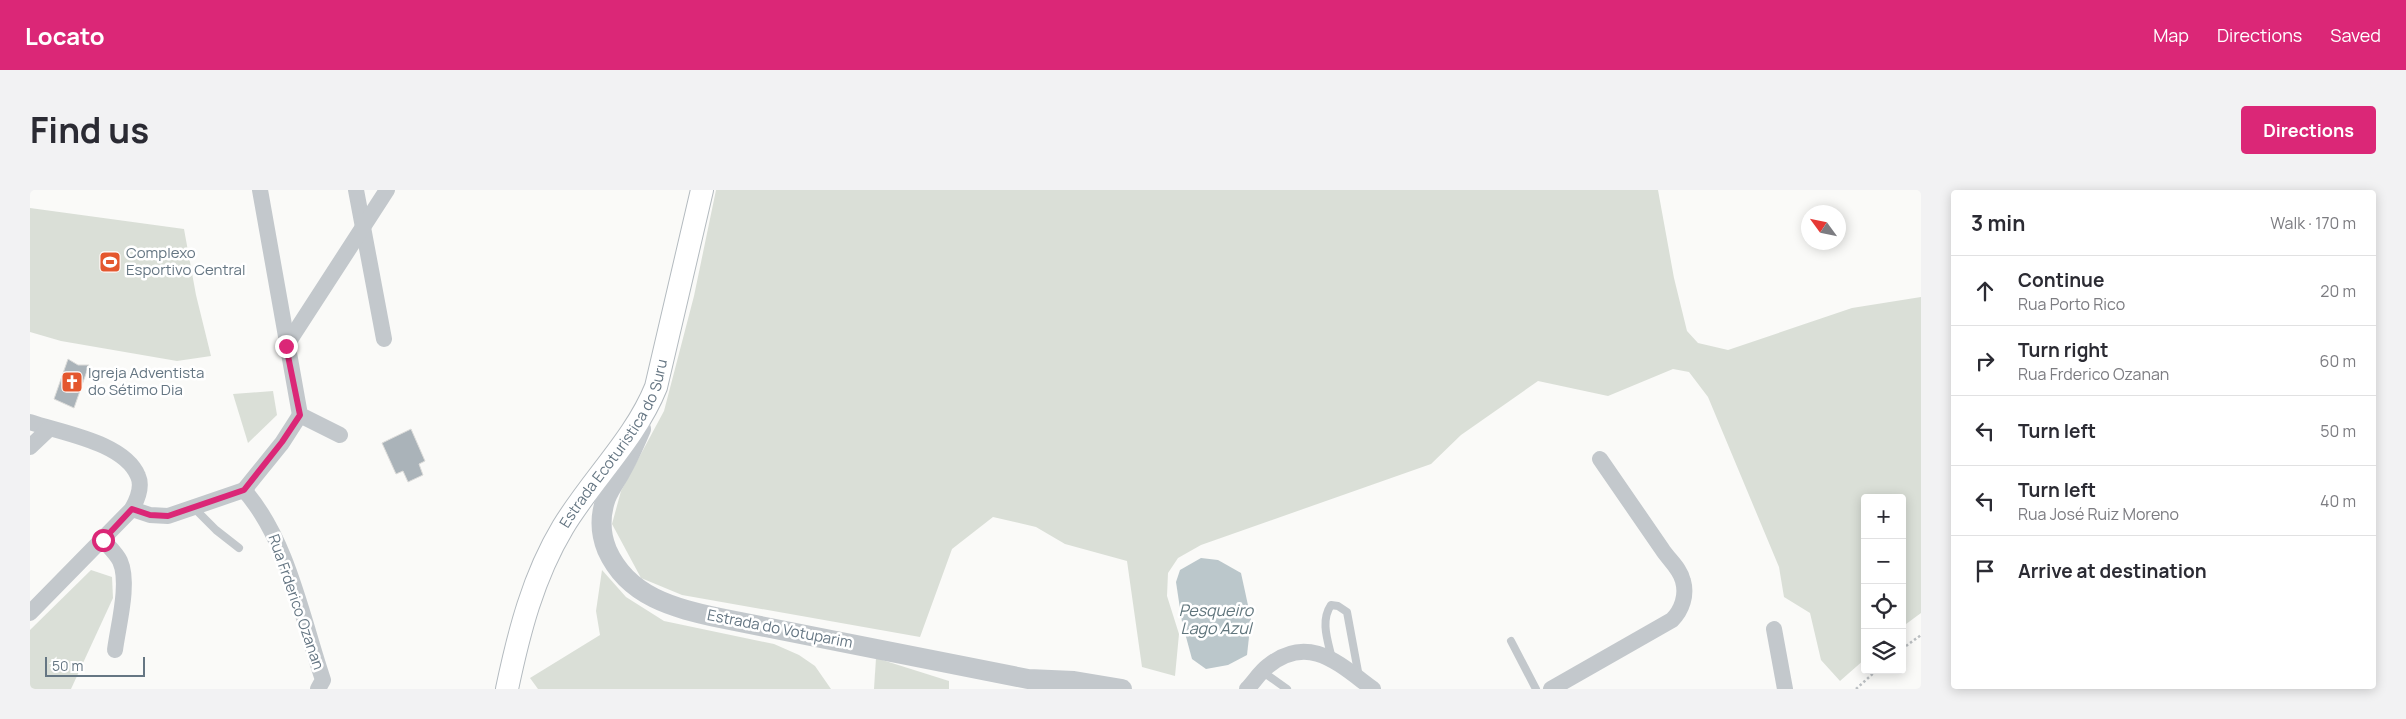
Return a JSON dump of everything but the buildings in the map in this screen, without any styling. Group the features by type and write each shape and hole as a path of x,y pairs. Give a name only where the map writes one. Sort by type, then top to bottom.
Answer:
{"main road":[{"name":"Estrada Ecoturistica do Suru","path":"507,689 523,619 546,560 564,526 646,411 656,387 702,190"}],"street":[{"path":"132,509 150,515 168,516 195,509 244,490 282,442 300,415 286,346 260,190"},
{"path":"356,190 384,339"},
{"path":"286,346 386,190"},
{"name":"Estrada do Votuparim","path":"646,411 636,442 607,496 602,514 604,542 611,559 628,581 639,591 678,608 720,618 1028,679 1074,681 1122,689"},
{"path":"300,415 340,435"},
{"path":"30,422 97,443 129,464 138,477 139,486 138,497 132,509 30,613"},
{"path":"30,447 49,429"},
{"path":"1551,689 1672,620 1680,612 1684,598 1684,581 1676,566 1664,552 1600,459"},
{"name":"Rua Frderico Ozanan","path":"244,490 258,505 268,522 292,580 324,686"},
{"path":"103,540 115,554 123,572 124,584 115,650"},
{"path":"1774,629 1784,689"},
{"path":"1248,689 1263,672 1280,658 1292,653 1308,651 1322,653 1373,689"}],"lane":[{"path":"195,509 216,530 239,548"},
{"path":"1332,659 1324,620 1331,605 1338,606 1348,612 1359,679"},
{"path":"1511,641 1536,689"},
{"path":"1263,672 1287,689"}],"path":[{"path":"1906,646 1921,634"},
{"path":"1856,689 1873,674"}],"shaded area":[{"path":"716,190 1658,190 1674,278 1687,331 1698,343 1728,350 1852,308 1921,297 1921,613 1906,624 1906,494 1861,494 1861,663 1840,681 1821,660 1810,613 1784,597 1779,567 1708,397 1689,372 1673,369 1608,396 1538,381 1461,435 1431,464 1201,545 1178,558 1168,573 1167,596 1179,634 1175,676 1142,667 1127,561 1065,544 1036,527 993,517 952,549 920,637 682,595 641,578 612,524 621,491 664,411 694,296"},
{"name":"Complexo Esportivo Central","path":"30,208 184,229 196,295 211,356 177,361 61,341 30,332"},
{"path":"273,391 277,415 248,443 233,394"},
{"path":"91,570 112,577 113,598 71,689 30,689 30,630"},
{"path":"602,570 626,597 664,621 774,644 799,655 815,666 831,689 538,689 530,678 600,635 596,611"},
{"path":"876,658 949,681 949,689 874,689"}],"water":[{"name":"Pesqueiro Lago Azul","path":"1201,558 1218,560 1241,573 1251,619 1247,655 1228,665 1206,669 1192,659 1182,622 1176,582 1180,570"}],"place":[{"name":"Complexo Esportivo Central","path":"110,262"},
{"name":"Igreja Adventista do Sétimo Dia","path":"72,382"}],"route":[{"path":"103,540 132,509 150,515 168,516 195,509 244,490 282,442 300,415 286,346"}]}
